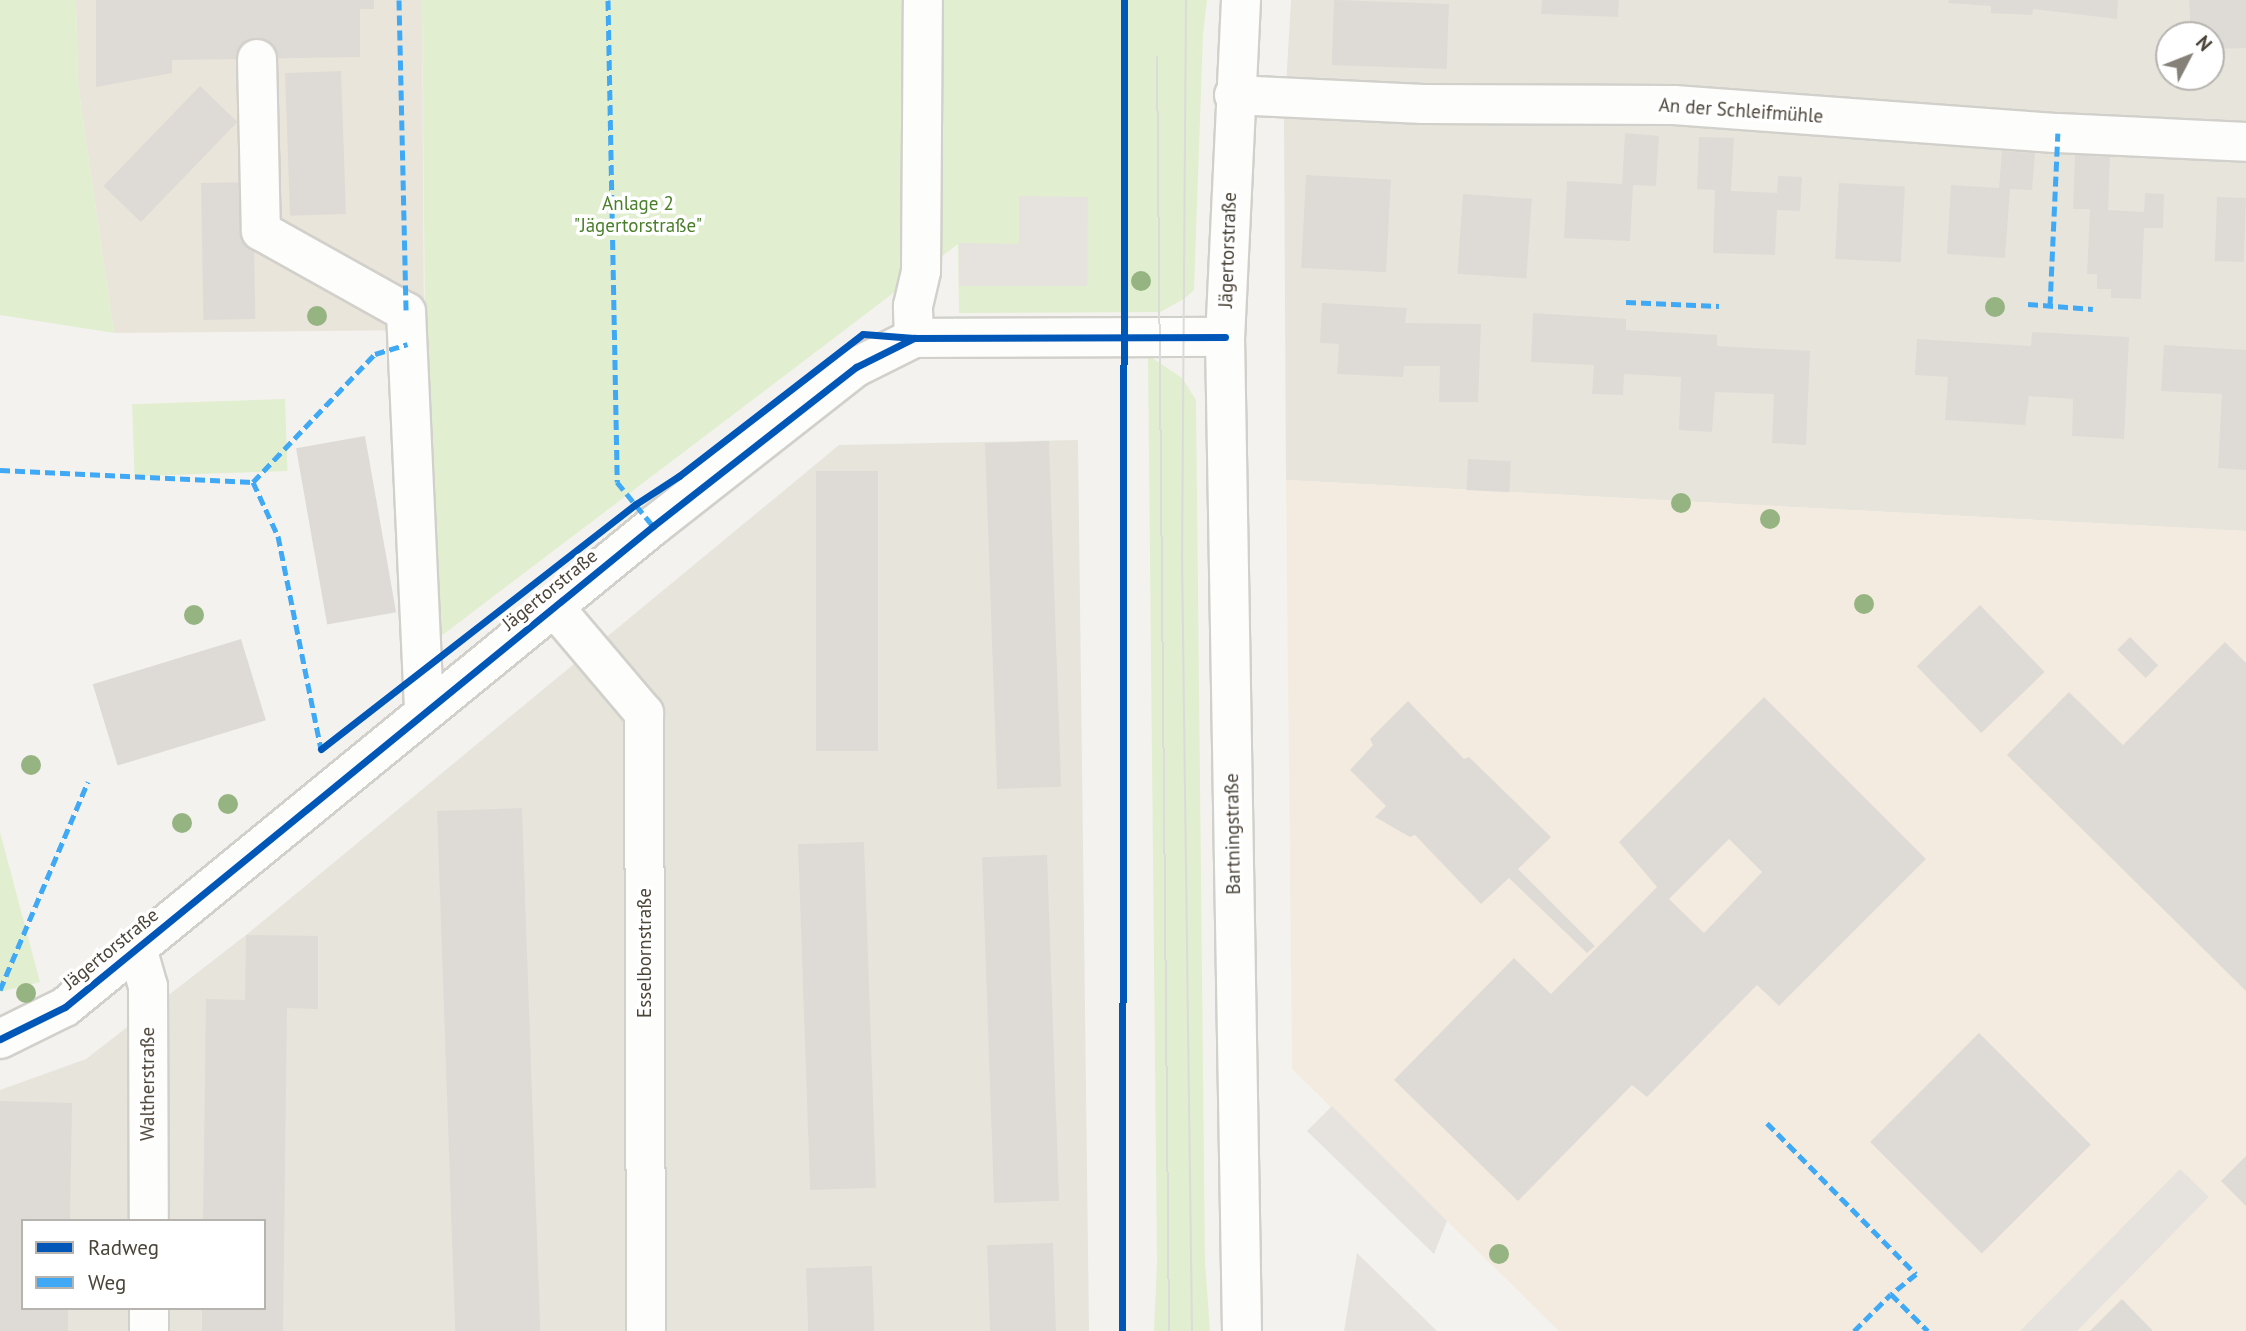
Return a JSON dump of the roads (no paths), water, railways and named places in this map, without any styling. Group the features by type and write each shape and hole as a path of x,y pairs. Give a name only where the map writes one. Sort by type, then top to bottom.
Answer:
{"street":[{"path":"914,338 913,306 920,271 923,0"},
{"name":"Jägertorstraße","path":"0,1039 65,1007 554,607 856,367 914,338 1225,337 1234,95 1241,0"},
{"path":"257,59 261,231 407,312 425,712"},
{"name":"An der Schleifmühle","path":"1234,95 1423,104 1674,105 2059,133 2246,142"},
{"name":"Bartningstraße","path":"1225,337 1242,1331"},
{"name":"Esselbornstraße","path":"554,607 644,713 646,1331"},
{"name":"Waltherstraße","path":"137,948 148,986 149,1219"},
{"path":"149,1310 149,1331"}],"tram line":[{"path":"1186,0 1182,559 1192,1331"},
{"path":"1157,57 1169,1331"}],"park label":[{"name":"Anlage 2 \"Jägertorstraße\"","path":"638,215"}]}
